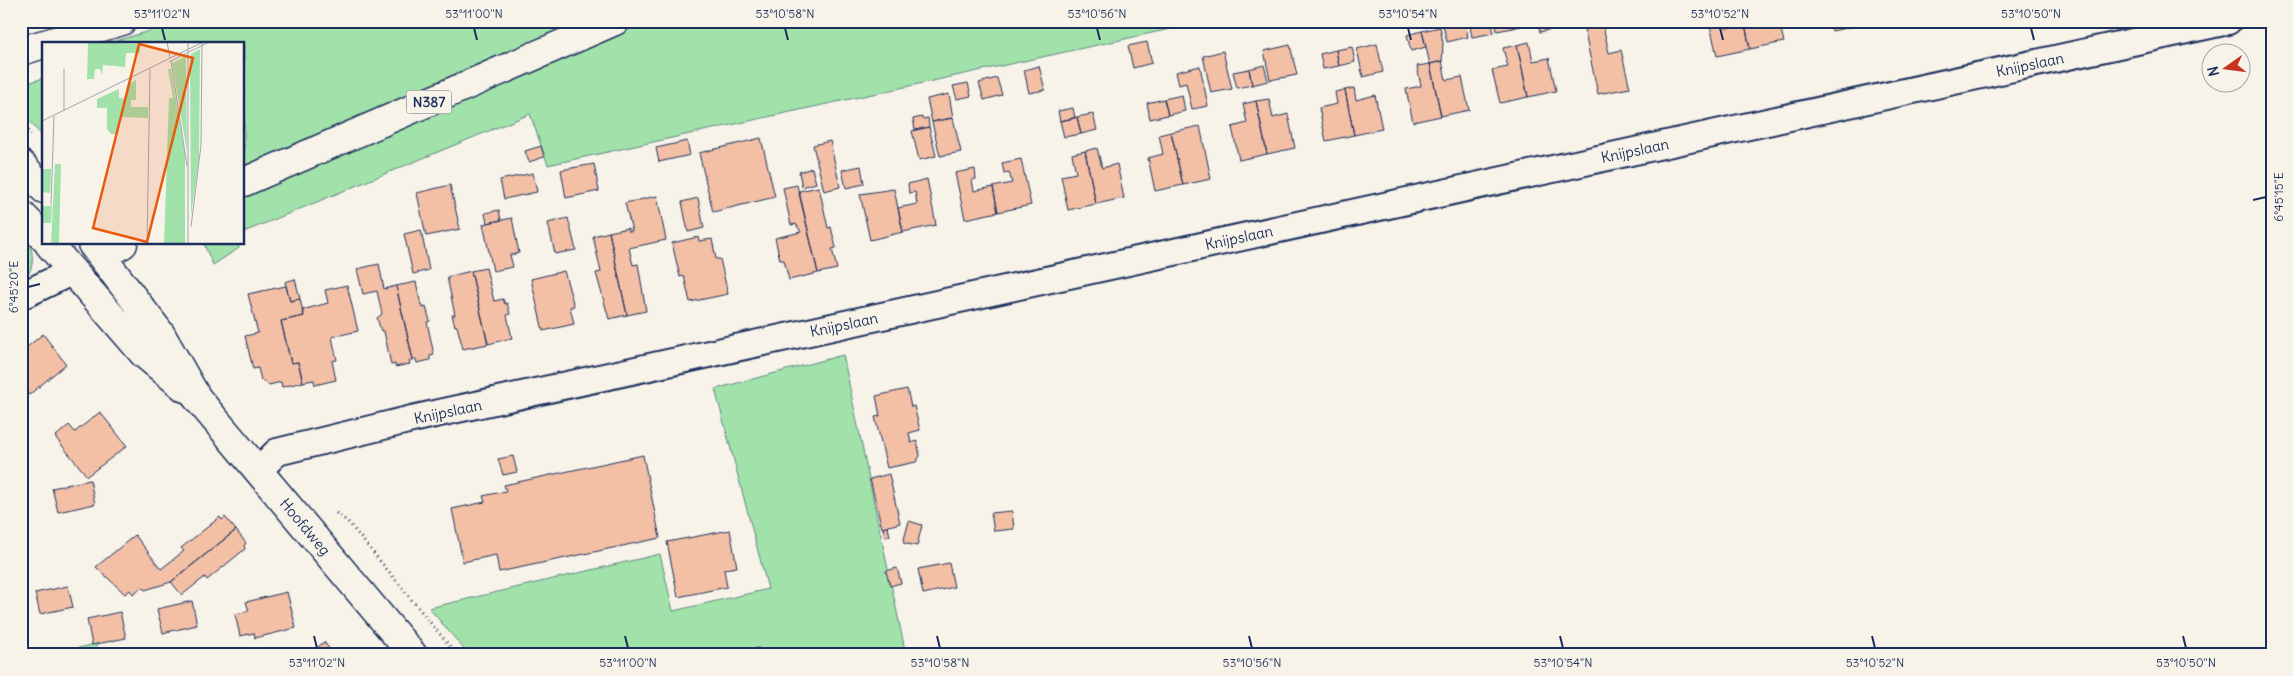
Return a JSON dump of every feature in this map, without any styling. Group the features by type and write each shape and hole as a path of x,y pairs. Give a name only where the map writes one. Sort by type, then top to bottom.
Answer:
{"main road":[{"path":"51,42 122,21"},
{"name":"N387","path":"245,182 615,21"},
{"path":"21,51 42,45"},
{"path":"21,164 42,187"},
{"path":"21,214 42,236"},
{"name":"Hoofdweg","path":"49,245 144,354 197,398"},
{"path":"73,271 106,248"},
{"name":"Hoofdweg","path":"106,248 160,333 197,398 413,655"}],"street":[{"name":"Knijpslaan","path":"258,471 277,452 412,419 2228,21"},
{"path":"21,296 73,271"}],"green space":[{"path":"184,21 587,21 245,169 245,42 112,42"},
{"path":"649,21 1207,21 548,165 530,114 245,232 245,193"},
{"path":"42,79 42,136 21,112 21,85"},
{"path":"21,227 31,248 32,262 31,269 21,282"},
{"path":"204,245 239,245 239,248 213,265"},
{"path":"843,355 906,655 469,655 429,608 660,554 673,611 768,589 715,389"},
{"path":"96,644 99,655 46,655"}],"building":[{"path":"1442,21 1465,21 1468,37 1447,42"},
{"path":"1469,21 1491,21 1494,33 1472,37"},
{"path":"1495,21 1511,21 1513,28 1497,31"},
{"path":"1511,21 1528,21 1529,24 1513,28"},
{"path":"1538,21 1555,21 1556,28 1540,32"},
{"path":"1602,21 1609,53 1621,50 1630,88 1598,94 1583,24"},
{"path":"1709,21 1724,21 1726,28 1745,24 1750,49 1717,56"},
{"path":"1760,21 1779,21 1784,42 1750,49 1745,24"},
{"path":"1830,21 1864,21 1865,24 1832,31"},
{"path":"1440,27 1443,43 1442,61 1430,64 1422,31"},
{"path":"1422,31 1426,47 1411,51 1407,35"},
{"path":"1147,42 1152,63 1133,68 1128,46"},
{"path":"1529,42 1533,61 1549,58 1556,91 1528,97 1517,45"},
{"path":"1377,44 1383,72 1363,77 1357,49"},
{"path":"1290,45 1297,75 1270,80 1264,51"},
{"path":"1517,45 1528,97 1500,103 1492,70 1508,67 1503,48"},
{"path":"1352,47 1355,62 1339,66 1336,50"},
{"path":"1336,50 1339,66 1323,69 1320,54"},
{"path":"1223,51 1232,89 1211,93 1203,56"},
{"path":"1442,61 1446,80 1462,77 1469,110 1441,116 1430,64"},
{"path":"1430,64 1441,116 1413,122 1406,89 1421,86 1417,66"},
{"path":"1264,65 1268,81 1252,85 1249,69"},
{"path":"1039,66 1045,90 1029,93 1024,70"},
{"path":"1200,66 1208,106 1192,109 1186,83 1179,85 1176,72"},
{"path":"1249,69 1252,85 1237,88 1233,72"},
{"path":"997,78 1002,95 984,100 979,83"},
{"path":"968,83 971,96 957,99 953,86"},
{"path":"1354,88 1356,100 1375,95 1382,129 1354,135 1345,90"},
{"path":"1345,90 1354,135 1326,141 1319,108 1337,104 1335,92"},
{"path":"949,94 953,118 932,122 927,99"},
{"path":"1182,95 1185,111 1168,115 1164,99"},
{"path":"1164,99 1168,115 1150,119 1147,103"},
{"path":"1269,99 1273,118 1288,114 1295,148 1267,154 1256,101"},
{"path":"1256,101 1267,154 1239,160 1232,127 1247,123 1243,104"},
{"path":"1073,108 1075,118 1060,121 1058,111"},
{"path":"1093,114 1097,130 1081,134 1077,117"},
{"path":"922,117 922,119 928,118 929,127 915,130 913,119"},
{"path":"1077,117 1081,134 1064,137 1060,121"},
{"path":"953,118 961,152 940,156 932,122"},
{"path":"1200,126 1211,179 1183,185 1171,132"},
{"path":"929,127 936,156 919,160 912,131"},
{"path":"1171,132 1183,185 1155,191 1148,158 1163,154 1159,135"},
{"path":"761,138 775,197 713,212 699,153"},
{"path":"687,141 690,155 659,162 656,148"},
{"path":"830,141 840,187 824,191 813,145"},
{"path":"541,146 544,157 529,162 525,151"},
{"path":"1097,148 1102,168 1117,164 1124,198 1096,204 1085,151"},
{"path":"1085,151 1096,204 1068,210 1061,176 1076,173 1072,154"},
{"path":"1021,159 1031,205 998,212 993,187 1012,183 1009,172 1004,173 1002,163"},
{"path":"594,164 599,191 566,198 561,170"},
{"path":"861,166 864,184 846,188 842,170"},
{"path":"812,168 816,183 802,187 799,172"},
{"path":"975,169 976,179 972,180 974,191 993,187 998,212 965,219 955,173"},
{"path":"533,173 537,192 504,199 500,180"},
{"path":"927,179 936,225 903,232 898,208 917,204 915,192 909,193 908,184"},
{"path":"450,185 460,229 426,236 417,193"},
{"path":"797,185 818,273 789,280 784,260 780,260 775,238 801,232 796,224 791,225 783,188"},
{"path":"819,187 828,228 831,227 836,248 832,249 837,269 818,273 799,191"},
{"path":"894,189 903,232 870,240 860,194"},
{"path":"657,196 666,240 629,248 633,265 638,264 646,311 627,315 609,232 628,228 628,231 632,231 625,203"},
{"path":"698,198 704,228 688,232 682,202"},
{"path":"499,210 501,220 487,223 485,213"},
{"path":"512,218 519,253 510,255 513,267 493,271 483,224"},
{"path":"568,218 576,250 555,254 548,223"},
{"path":"421,230 429,270 413,274 404,234"},
{"path":"609,232 627,315 609,319 596,273 601,272 593,236"},
{"path":"698,237 699,241 712,239 716,259 720,259 728,294 690,302 684,276 680,277 672,243"},
{"path":"379,264 384,289 396,286 413,360 409,361 410,364 395,367 395,364 391,365 384,331 381,331 377,318 382,314 377,291 363,294 357,269"},
{"path":"486,268 494,301 503,299 505,304 507,303 510,314 507,315 512,338 488,344 471,271"},
{"path":"471,271 488,344 463,349 452,315 455,315 447,277"},
{"path":"564,271 574,306 570,307 574,324 543,331 531,279"},
{"path":"295,279 300,299 290,301 285,282"},
{"path":"416,282 421,305 423,305 423,308 426,307 430,321 427,322 434,355 430,356 430,360 417,363 416,359 413,360 396,286"},
{"path":"347,285 358,331 332,337 337,360 332,361 336,380 315,385 314,380 303,382 298,362 291,363 281,321 304,316 302,310 328,303 325,290"},
{"path":"286,286 290,301 300,299 304,316 281,321 291,363 298,362 303,382 282,387 281,382 269,385 261,380 258,368 253,369 245,336 258,333 248,294"},
{"path":"43,334 66,364 29,395 21,386 21,352"},
{"path":"907,389 911,407 914,406 920,430 909,433 911,443 917,441 920,456 916,462 887,468 875,417 880,416 876,396"},
{"path":"100,412 127,446 87,476 55,437 69,425 75,432"},
{"path":"643,455 660,538 499,572 496,555 463,562 452,509 485,502 483,496 506,491 504,485"},
{"path":"513,456 517,472 503,475 498,459"},
{"path":"889,474 900,523 882,528 870,479"},
{"path":"90,480 95,504 58,512 52,488"},
{"path":"1012,511 1014,529 994,531 991,513"},
{"path":"220,517 222,520 225,517 236,530 171,582 145,590 142,587 133,594 130,590 125,594 96,567 135,535 161,569 184,551 181,548"},
{"path":"909,521 922,525 917,546 903,543"},
{"path":"888,527 890,536 885,537 883,528"},
{"path":"236,530 246,543 245,549 207,580 205,577 182,595 171,582"},
{"path":"730,530 737,567 724,569 727,587 678,597 667,542"},
{"path":"949,563 954,587 923,594 918,569"},
{"path":"897,568 901,583 890,586 886,571"},
{"path":"68,586 73,607 40,614 35,593"},
{"path":"287,592 296,628 255,638 254,633 240,636 235,614 249,611 246,602"},
{"path":"192,601 197,625 163,633 157,609"},
{"path":"120,612 126,638 92,645 87,619"},
{"path":"324,642 334,655 308,655"},
{"path":"759,648 761,655 748,655 747,650"},
{"path":"258,650 260,655 241,655"}]}
